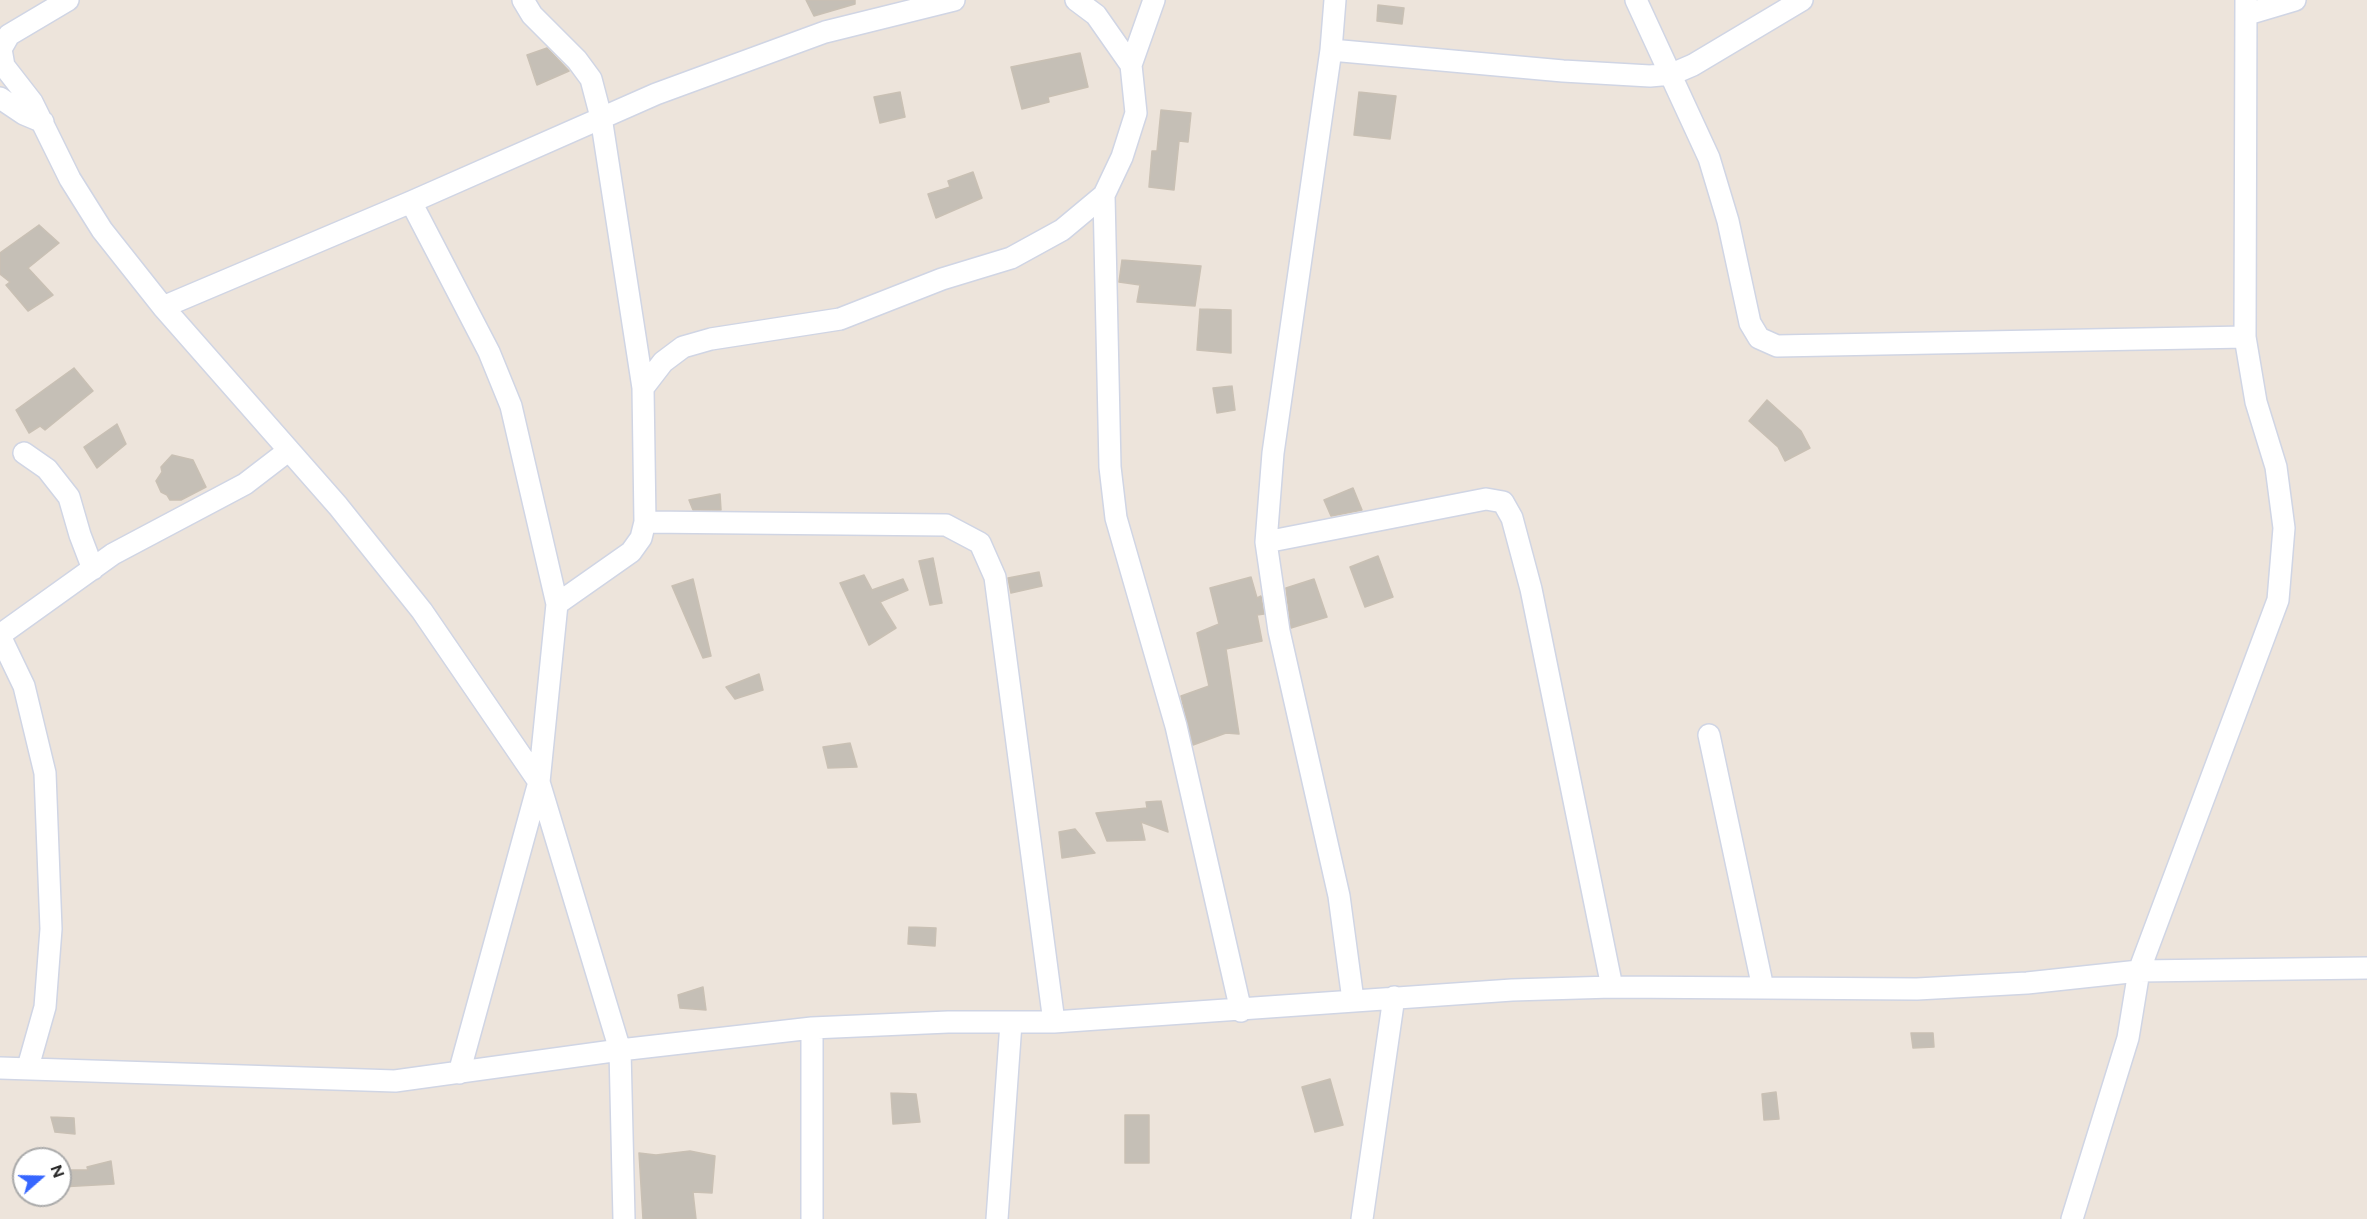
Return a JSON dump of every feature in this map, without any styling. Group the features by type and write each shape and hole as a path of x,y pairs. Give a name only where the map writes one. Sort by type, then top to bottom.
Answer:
{"street":[{"path":"68,0 9,35 1,49 4,66 32,102 70,179 102,230 164,307 338,506 422,611 539,782 620,1050 624,1219"},
{"path":"523,0 532,15 577,60 591,79 601,117 643,388 645,522 641,538 632,552 557,604"},
{"path":"164,307 656,94 825,32 954,0"},
{"path":"1076,0 1096,15 1131,65"},
{"path":"643,388 663,362 683,347 711,339 840,319 942,279 1011,258 1062,230 1104,195 1122,157 1136,113 1131,65 1154,0"},
{"path":"1335,0 1331,51 1273,453 1266,542 1279,631 1339,896 1353,1000"},
{"path":"1636,0 1709,158 1728,221 1750,323 1759,338 1777,346 2245,337"},
{"path":"1331,51 1563,71 1650,76 1672,74 1693,65 1802,0"},
{"path":"2072,1219 2128,1038 2139,971 2278,600 2284,528 2276,467 2256,402 2245,337 2247,7 2295,0"},
{"path":"0,98 24,114 43,122"},
{"path":"1104,195 1110,467 1116,518 1176,726 1241,1011"},
{"path":"411,202 489,352 511,406 557,604 539,782 459,1073"},
{"path":"28,1067 45,1007 51,929 45,773 24,686 0,635 113,554 245,484 288,451"},
{"path":"24,453 47,469 69,497 93,569"},
{"path":"1266,542 1486,499 1503,502 1512,518 1531,589 1612,987"},
{"path":"645,522 946,525 980,543 995,577 1054,1022"},
{"path":"1709,735 1763,988"},
{"path":"0,1068 28,1067 345,1081 395,1081 620,1050 812,1028 948,1022 1054,1022 1241,1011 1394,997 1612,987 1968,987 2139,971 2367,968"},
{"path":"1362,1219 1394,997"},
{"path":"997,1219 1011,1023"},
{"path":"812,1028 812,1219"}],"building":[{"path":"806,0 855,0 855,4 814,16"},
{"path":"1378,5 1404,8 1402,24 1377,21"},
{"path":"547,48 569,71 537,85 527,55"},
{"path":"1080,53 1088,87 1048,97 1049,102 1022,109 1011,67"},
{"path":"900,92 905,117 880,123 874,97"},
{"path":"1359,92 1396,96 1390,139 1354,135"},
{"path":"1161,110 1191,113 1188,142 1179,141 1174,190 1149,187 1152,151 1157,151"},
{"path":"973,172 982,198 936,218 928,194 950,187 948,181"},
{"path":"39,225 59,243 28,268 53,295 28,311 6,285 10,282 0,274 0,253"},
{"path":"1122,260 1201,266 1195,306 1137,302 1140,285 1119,282"},
{"path":"1200,309 1231,310 1231,353 1197,350"},
{"path":"74,368 93,391 45,430 40,426 29,433 16,410"},
{"path":"1232,386 1235,410 1217,413 1213,388"},
{"path":"1767,400 1801,431 1810,448 1785,461 1778,447 1749,421"},
{"path":"117,424 126,444 97,468 84,447"},
{"path":"172,455 193,460 206,487 181,500 170,500 161,492 156,481 162,472 161,467"},
{"path":"1353,488 1362,510 1331,516 1324,500"},
{"path":"720,494 721,510 693,510 689,500"},
{"path":"1378,556 1393,597 1365,607 1350,567"},
{"path":"933,558 942,603 930,605 919,561"},
{"path":"1039,572 1042,586 1011,593 1008,578"},
{"path":"864,575 872,590 903,579 908,590 880,602 896,628 869,645 840,583"},
{"path":"1251,577 1257,598 1261,596 1264,614 1257,615 1262,641 1226,649 1239,734 1226,733 1193,745 1181,696 1209,686 1197,633 1219,624 1210,588"},
{"path":"693,579 711,656 703,658 672,586"},
{"path":"1314,579 1327,617 1291,628 1286,588"},
{"path":"759,674 763,690 735,699 726,687"},
{"path":"850,743 857,767 828,768 823,747"},
{"path":"1161,801 1168,832 1141,822 1145,840 1107,841 1096,813 1147,808 1146,802"},
{"path":"1075,829 1095,853 1062,858 1059,832"},
{"path":"909,927 936,928 935,946 908,944"},
{"path":"703,987 706,1010 680,1008 678,995"},
{"path":"1911,1033 1933,1033 1934,1047 1913,1048"},
{"path":"1330,1079 1343,1125 1315,1132 1302,1087"},
{"path":"1776,1092 1779,1119 1764,1120 1762,1094"},
{"path":"891,1093 916,1094 920,1122 893,1124"},
{"path":"1125,1115 1149,1115 1149,1163 1125,1163"},
{"path":"51,1117 74,1118 75,1134 55,1132"},
{"path":"690,1151 715,1156 712,1193 693,1192 696,1219 643,1219 639,1153 656,1155"},
{"path":"111,1161 114,1184 72,1186 72,1170 88,1170 87,1167"}]}
